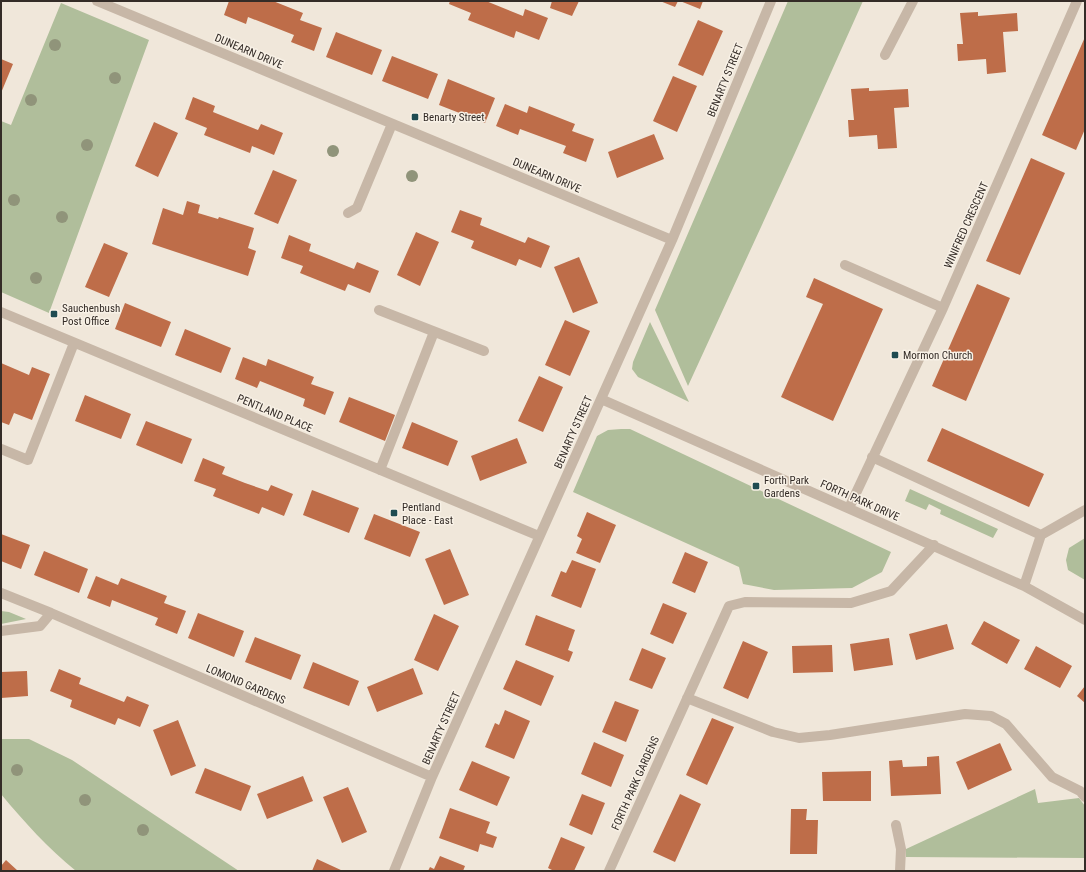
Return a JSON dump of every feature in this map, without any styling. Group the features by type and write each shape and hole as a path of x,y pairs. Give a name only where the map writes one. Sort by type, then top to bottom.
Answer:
{"street":[{"name":"DUNEARN DRIVE","path":"96,1 672,240"},
{"name":"BENARTY STREET","path":"394,871 432,777 672,240 771,1"},
{"path":"885,55 913,1"},
{"name":"WINIFRED CRESCENT","path":"849,508 943,308 1076,1"},
{"path":"348,213 357,208 392,124"},
{"path":"845,265 943,308"},
{"path":"379,310 484,351"},
{"name":"PENTLAND PLACE","path":"1,312 539,536"},
{"path":"380,470 434,332"},
{"path":"1,449 28,460 74,343"},
{"name":"FORTH PARK DRIVE","path":"601,399 1024,586 1085,620"},
{"path":"872,457 1041,535"},
{"path":"1024,586 1041,535 1085,510"},
{"name":"FORTH PARK GARDENS","path":"609,871 729,606 745,602 851,603 890,591 934,545"},
{"name":"LOMOND GARDENS","path":"1,593 51,613 432,777"},
{"path":"1,631 40,626 51,613"},
{"path":"687,698 773,732 799,738 830,735 965,714 991,716 1006,724 1052,777 1080,792 1085,798"},
{"path":"896,825 900,849 900,871"}],"green space":[{"path":"788,1 863,1 688,386 655,310"},
{"path":"61,3 149,40 49,313 1,292 1,121 11,125"},
{"path":"650,322 689,402 638,377 632,369 633,362"},
{"path":"630,429 891,552 882,572 852,588 774,590 743,584 739,567 573,492 597,436 608,430"},
{"path":"910,489 998,529 993,538 940,514 941,510 929,504 926,510 905,501"},
{"path":"1085,538 1085,580 1068,570 1066,560 1069,548"},
{"path":"1,611 9,612 26,619 1,624"},
{"path":"1,739 29,739 72,760 239,871 76,871 18,815 1,794"},
{"path":"1035,789 1038,803 1079,798 1085,806 1085,858 906,857 906,849"}],"building":[{"path":"229,1 273,1 303,13 300,20 322,28 314,51 291,42 294,35 248,17 246,24 224,15"},
{"path":"450,1 486,1 523,16 525,9 548,18 539,40 516,31 514,38 468,20 471,13 449,4"},
{"path":"552,1 579,1 572,16 550,8"},
{"path":"660,1 678,1 675,7"},
{"path":"680,1 703,1 700,9"},
{"path":"978,12 978,16 1017,13 1018,31 1003,32 1006,72 987,74 986,59 958,61 957,44 963,44 960,13"},
{"path":"698,20 723,31 703,76 678,65"},
{"path":"336,32 382,50 372,75 326,57"},
{"path":"1085,37 1085,129 1076,150 1042,135"},
{"path":"392,56 438,74 428,99 382,81"},
{"path":"1,59 13,64 1,93"},
{"path":"673,76 697,86 677,132 653,121"},
{"path":"448,79 495,98 485,123 439,105"},
{"path":"869,88 869,91 908,89 909,107 894,108 897,148 878,149 877,135 849,137 848,120 854,120 851,89"},
{"path":"193,97 215,106 213,112 258,130 261,124 283,133 274,155 252,146 250,153 204,135 207,128 185,119"},
{"path":"505,104 527,113 529,106 575,124 572,131 594,139 586,162 563,153 566,146 520,129 518,135 496,126"},
{"path":"154,122 178,133 158,177 135,166"},
{"path":"654,134 664,159 617,178 608,152"},
{"path":"1031,158 1065,173 1020,275 986,261"},
{"path":"273,170 297,180 278,224 254,214"},
{"path":"187,201 200,205 198,213 218,219 219,217 254,228 248,248 256,251 248,276 152,244 163,208 183,215"},
{"path":"460,210 482,218 480,225 525,243 528,237 550,246 541,268 519,259 516,266 471,248 474,241 451,232"},
{"path":"416,232 439,242 420,286 397,275"},
{"path":"289,235 311,244 309,251 354,269 357,262 379,271 370,293 348,284 345,291 300,273 303,266 281,258"},
{"path":"104,243 128,253 109,297 85,287"},
{"path":"579,257 598,303 573,313 554,267"},
{"path":"814,278 883,309 833,421 781,397 823,304 806,297"},
{"path":"977,284 1010,298 966,401 932,386"},
{"path":"125,303 171,322 161,347 115,329"},
{"path":"565,320 590,331 570,376 545,365"},
{"path":"185,329 231,348 221,373 175,355"},
{"path":"243,357 266,366 268,359 314,377 311,384 334,392 325,415 303,406 305,399 260,381 257,388 235,379"},
{"path":"1,363 29,375 32,367 50,374 32,420 14,413 9,425 1,422"},
{"path":"539,376 563,387 543,432 518,421"},
{"path":"85,395 131,414 121,439 75,421"},
{"path":"349,397 395,415 385,441 339,422"},
{"path":"146,421 192,439 182,464 136,445"},
{"path":"412,422 458,441 448,466 402,448"},
{"path":"942,428 1044,474 1029,507 927,461"},
{"path":"517,438 527,463 480,481 471,456"},
{"path":"203,458 225,467 222,474 268,491 271,485 293,494 284,516 262,507 259,514 213,496 216,489 194,481"},
{"path":"312,490 359,508 349,533 303,515"},
{"path":"587,512 616,525 600,563 576,553 582,539 577,536"},
{"path":"374,514 420,532 410,557 364,539"},
{"path":"1,534 30,545 21,569 1,561"},
{"path":"450,549 469,595 444,605 425,559"},
{"path":"44,551 88,569 79,593 34,575"},
{"path":"685,552 708,562 695,593 672,583"},
{"path":"572,560 596,569 581,608 551,596 561,571 566,573"},
{"path":"96,576 118,585 121,578 167,596 164,603 186,611 177,634 155,625 158,618 112,600 110,607 87,598"},
{"path":"663,603 687,613 673,644 650,634"},
{"path":"198,613 244,631 234,657 188,638"},
{"path":"434,614 459,626 438,671 414,660"},
{"path":"536,615 575,630 568,650 573,652 569,662 525,645"},
{"path":"984,621 1020,640 1007,664 971,644"},
{"path":"947,624 954,649 916,660 909,634"},
{"path":"255,637 301,655 291,680 245,662"},
{"path":"889,638 893,665 854,671 850,644"},
{"path":"743,641 768,652 748,699 723,688"},
{"path":"832,645 833,672 793,673 792,646"},
{"path":"1036,646 1072,666 1060,688 1024,669"},
{"path":"642,648 666,658 652,689 629,680"},
{"path":"516,660 554,676 541,706 503,689"},
{"path":"313,662 359,681 349,706 303,688"},
{"path":"413,668 423,694 377,712 367,687"},
{"path":"59,669 81,678 79,684 124,702 127,696 149,705 140,727 118,718 115,725 70,707 72,700 50,691"},
{"path":"27,671 28,696 1,698 1,672"},
{"path":"1085,686 1085,703 1077,696"},
{"path":"615,701 639,710 626,742 602,732"},
{"path":"505,710 530,721 514,759 485,747 495,723 499,725"},
{"path":"712,718 734,727 707,785 686,775"},
{"path":"178,720 196,766 171,776 153,730"},
{"path":"594,742 624,755 611,787 581,774"},
{"path":"1000,743 1012,770 968,790 956,762"},
{"path":"939,756 941,794 891,796 889,761 902,760 903,767 927,766 927,757"},
{"path":"472,761 510,777 497,806 459,790"},
{"path":"205,768 251,786 241,811 195,793"},
{"path":"871,771 871,801 823,801 822,772"},
{"path":"303,776 313,801 267,819 257,794"},
{"path":"348,787 367,832 342,843 323,797"},
{"path":"582,794 605,803 592,835 569,825"},
{"path":"680,794 701,804 675,862 653,852"},
{"path":"450,808 490,822 486,833 497,837 493,848 480,844 478,852 439,838"},
{"path":"791,809 807,809 806,820 818,820 817,854 790,854"},
{"path":"561,837 585,847 574,871 554,871 548,868"},
{"path":"440,856 465,866 463,871 428,871 430,867 434,869"},
{"path":"317,859 343,871 312,871"},
{"path":"6,860 18,871 1,871 1,866"}],"place":[{"name":"Benarty Street","path":"415,117"},
{"name":"Sauchenbush Post Office","path":"54,314"},
{"name":"Mormon Church","path":"895,355"},
{"name":"Forth Park Gardens","path":"756,486"},
{"name":"Pentland Place - East","path":"394,513"}]}
